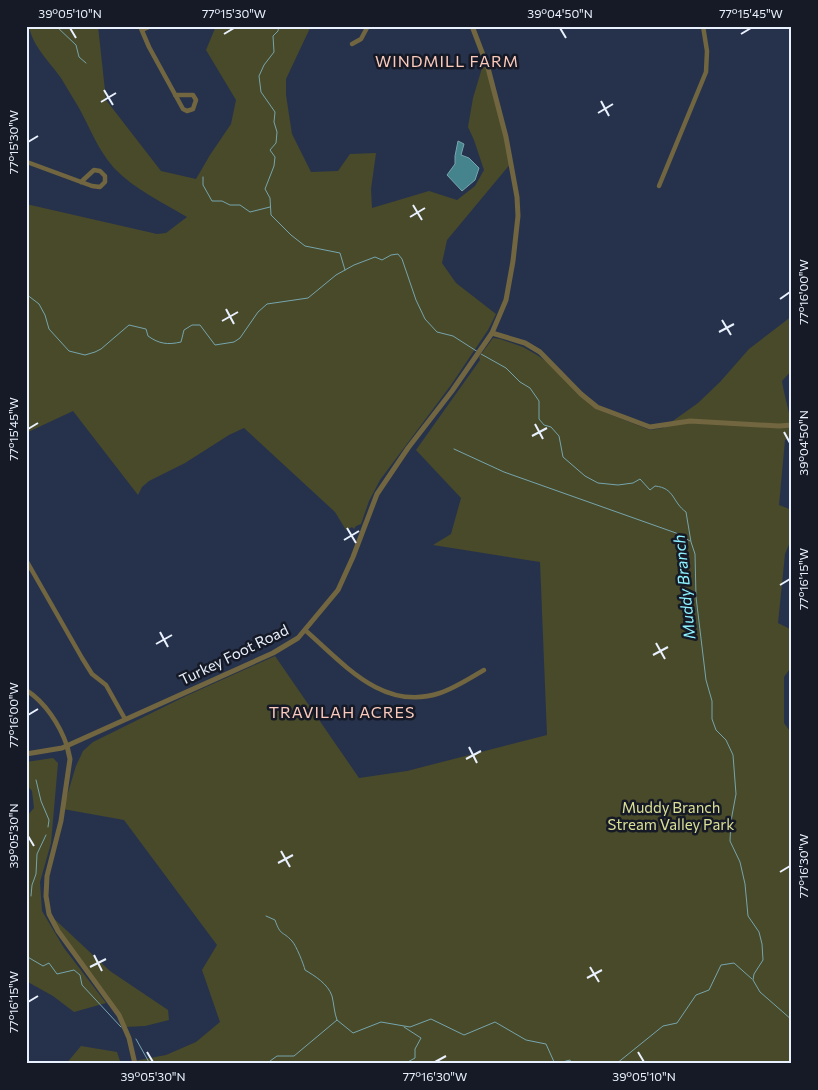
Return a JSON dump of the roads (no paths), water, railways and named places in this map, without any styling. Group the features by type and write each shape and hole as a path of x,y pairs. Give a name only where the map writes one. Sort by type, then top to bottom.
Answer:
{"street":[{"path":"151,26 141,28 149,48 175,95 183,109 188,111 194,109 196,100 193,95 175,95"},
{"path":"352,44 361,39 368,26"},
{"name":"Turkey Foot Road","path":"26,754 67,746 290,644 306,630 329,602 342,581 377,494 386,478 492,333 506,300 518,216 517,197 506,137 489,72 472,26"},
{"path":"659,186 706,72 707,51 703,26"},
{"path":"26,161 81,182 100,187 104,182 105,176 100,171 94,170 81,182"},
{"path":"492,333 525,344 540,352 581,394 597,407 650,427 684,421 792,425"},
{"path":"26,560 82,658 92,674 106,685 125,719"},
{"path":"306,630 358,676 372,686 393,695 417,697 439,693 484,670"},
{"path":"26,690 44,704 62,734 70,759 61,821 47,876 46,896 49,914 58,931 119,1015 129,1038 135,1064"}],"waterway":[{"path":"56,26 76,45 79,57 86,63"},
{"path":"279,26 278,31 273,36 274,52 264,65 259,76 261,92 275,112 274,122 277,132 276,143 270,150 275,157 274,166 265,189 270,198 271,215 305,246 340,253 345,270"},
{"path":"203,177 203,185 212,201 240,205 250,212 270,207"},
{"name":"Muddy Branch","path":"26,294 39,304 49,329 69,351 85,355 95,352 129,325 146,329 148,336 156,341 168,344 181,342 184,330 192,325 200,325 215,345 234,342 240,338 258,312 267,304 308,298 336,275 354,265 375,257 382,260 391,255 398,254 402,259 416,300 425,319 437,332 453,336 478,352"},
{"name":"Muddy Branch","path":"481,354 506,368 520,382 530,388 539,401 539,419 544,425 551,427 559,436 563,457 585,476 598,483 618,485 633,483 640,479 650,490 655,486 670,492 686,512 695,554 696,597 706,680 712,701 712,719 716,730 726,740 733,755 736,794 731,821 730,841 740,862 745,884 748,916 759,932 762,944 763,960 754,974 753,980 760,992 792,1020"},
{"path":"454,449 504,472 676,533 690,541"},
{"path":"36,780 41,801 49,820 48,827"},
{"path":"31,896 36,874 37,854 46,835"},
{"path":"26,909 28,903"},
{"path":"266,916 275,920 280,931 294,943 305,970 328,988 332,996 337,1020"},
{"path":"26,956 43,966 49,963 57,974 74,970 80,975 82,985 121,1027"},
{"path":"616,1064 663,1026 677,1023 696,995 709,990 721,965 734,963 752,979"},
{"path":"266,1064 277,1056 294,1056 337,1020 353,1033 381,1022 410,1027 431,1019 464,1035 495,1022 526,1040 546,1044 555,1064 570,1060 572,1064"},
{"path":"404,1027 421,1038 415,1049 415,1058 404,1064"},
{"path":"136,1039 150,1064"}],"district":[{"name":"WINDMILL FARM","path":"447,61"},
{"name":"TRAVILAH ACRES","path":"342,712"}],"park label":[{"name":"Muddy Branch Stream Valley Park","path":"671,816"}]}
